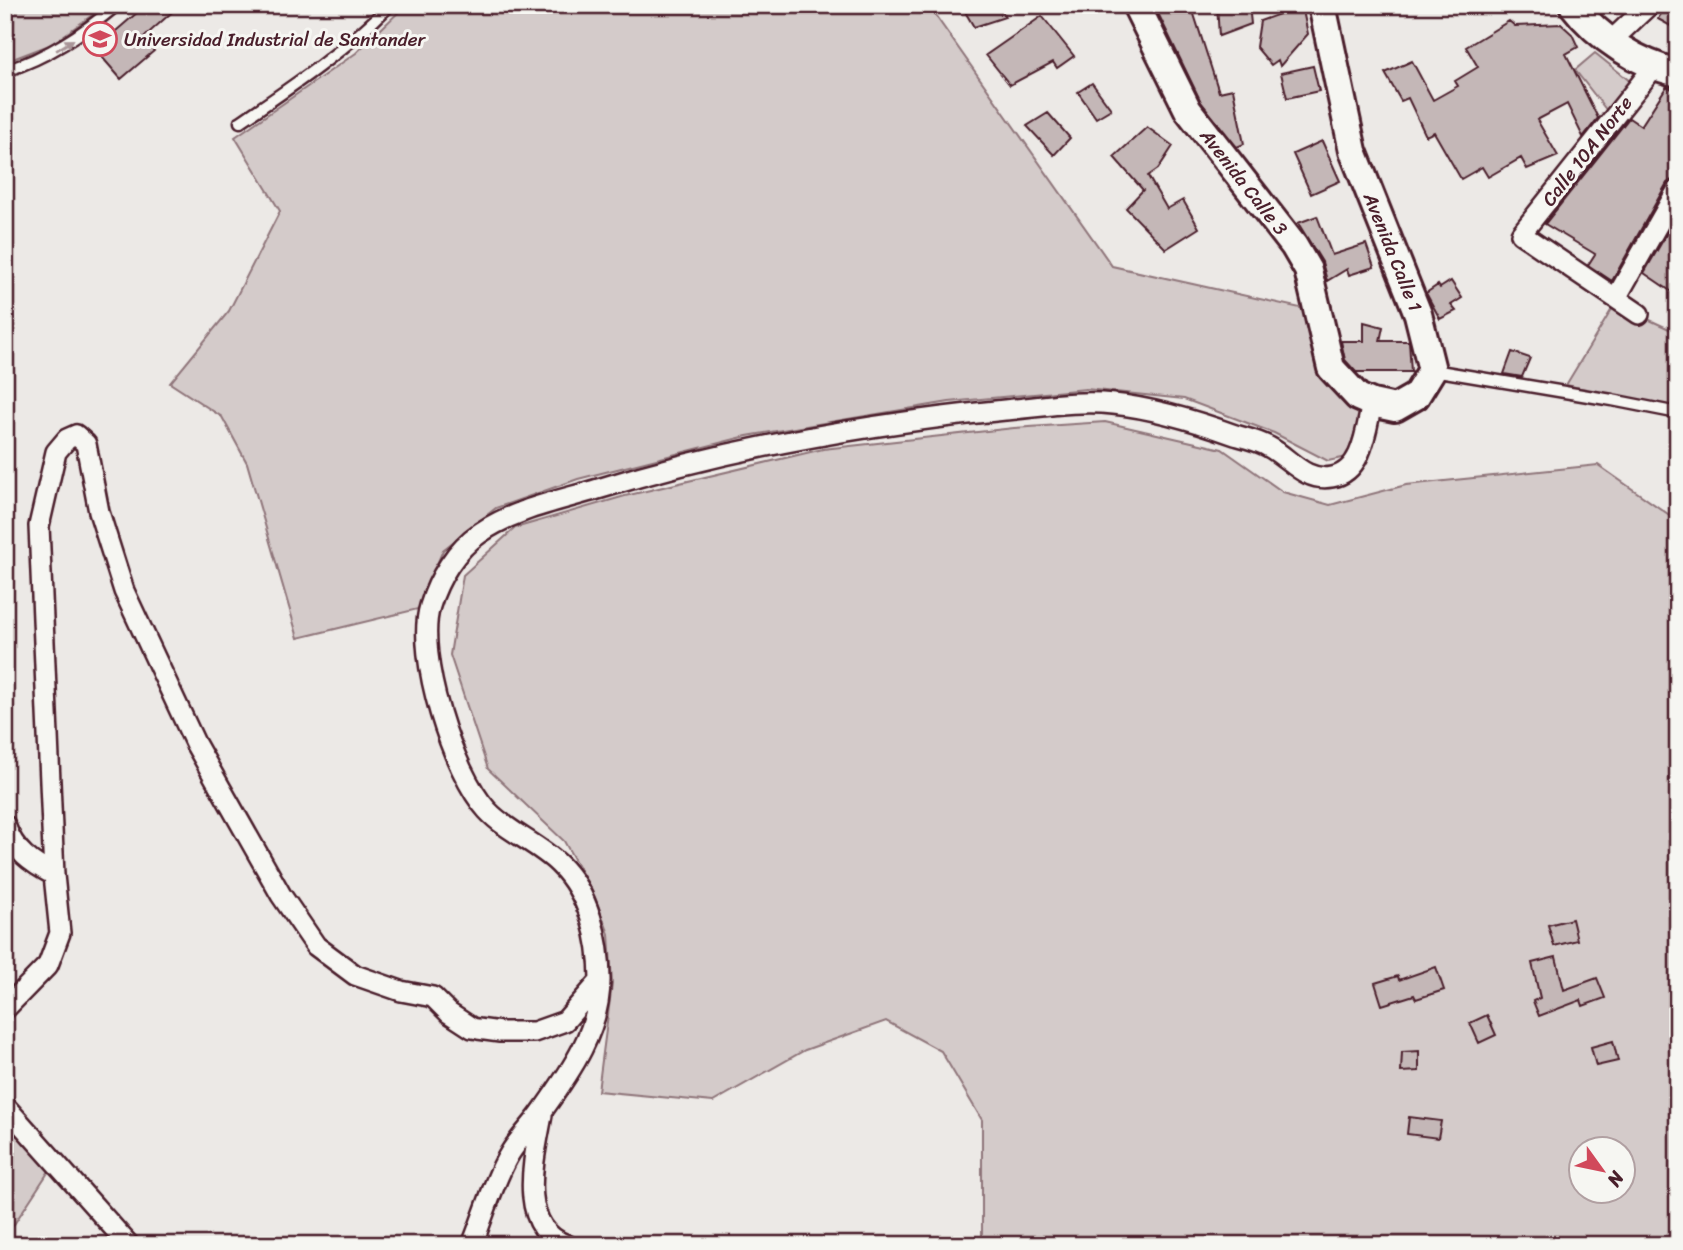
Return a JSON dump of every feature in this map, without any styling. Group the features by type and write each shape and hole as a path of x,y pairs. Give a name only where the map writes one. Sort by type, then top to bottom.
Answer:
{"street":[{"name":"Avenida Calle 3","path":"1136,5 1188,110 1294,246 1308,270 1331,368 1359,397 1372,403"},
{"name":"Avenida Calle 1","path":"1322,5 1353,151 1418,314 1432,370"},
{"path":"1573,5 1628,54 1666,70"},
{"path":"1611,41 1648,5"},
{"name":"Calle 10A Norte","path":"1616,298 1521,234 1666,70"},
{"path":"1639,314 1616,298 1678,189"},
{"path":"472,1245 509,1154 543,1111 581,1053 597,1015 600,981 592,918 576,887 561,865 488,811 463,775 448,735 427,657 429,609 450,562 477,535 515,514 648,473 782,442 912,420 1085,403 1115,404 1181,417 1271,448 1296,468 1318,478 1337,477 1352,466 1360,452 1372,403 1395,408 1416,396 1432,370"},
{"path":"6,1008 48,965 60,933 54,876 38,526 55,452 67,439 76,435 86,444 99,512 124,591 191,733 281,895 316,946 355,975 433,997 449,1013 472,1028 489,1031 534,1032 565,1021 600,981"},
{"path":"5,825 10,839 29,862 54,876"},
{"path":"5,1106 129,1245"},
{"path":"543,1111 531,1178 534,1202 542,1226 556,1241 567,1245"}],"lane":[{"path":"5,71 50,54 85,32 117,5"},
{"path":"240,122 315,71 390,5"},
{"path":"1432,370 1678,413"}],"shaded area":[{"path":"5,5 106,5 52,44 5,62"},
{"path":"406,5 928,5 1112,266 1305,309 1328,385 1360,415 1347,457 1328,461 1274,433 1184,399 1086,389 949,402 747,436 578,479 496,508 443,550 418,609 298,638 247,463 222,417 170,383 229,311 280,211 235,137 356,53"},
{"path":"1595,53 1636,86 1611,116 1575,70"},
{"path":"1615,304 1678,333 1678,409 1566,385"},
{"path":"1105,422 1222,449 1283,492 1330,505 1406,485 1598,465 1678,521 1678,1245 986,1245 982,1242 982,1120 941,1051 886,1021 805,1050 713,1102 598,1091 612,984 609,934 594,895 564,841 488,769 450,655 463,575 515,528 625,496 823,449 1014,428"},
{"path":"5,1118 49,1171 5,1238"}],"building":[{"path":"146,5 180,5 143,38 154,51 121,79 95,49"},
{"path":"961,5 999,5 1005,17 974,27"},
{"path":"1154,5 1191,5 1219,92 1233,89 1244,144 1237,147 1201,102"},
{"path":"1217,5 1249,5 1251,24 1219,36"},
{"path":"1666,5 1678,5 1678,30 1658,19"},
{"path":"1302,6 1308,34 1280,66 1278,60 1271,65 1256,47 1260,21"},
{"path":"1042,16 1074,56 1057,68 1053,62 1010,85 986,55"},
{"path":"1509,21 1515,26 1561,24 1572,34 1578,47 1566,54 1598,118 1583,137 1567,104 1537,120 1558,156 1527,169 1521,158 1488,177 1482,167 1461,179 1434,132 1426,136 1408,98 1401,101 1385,73 1412,61 1433,100 1458,86 1455,81 1478,67 1466,47"},
{"path":"1313,66 1319,91 1287,98 1281,73"},
{"path":"1092,83 1111,109 1096,118 1078,92"},
{"path":"1667,86 1678,93 1678,177 1667,183 1612,281 1588,265 1595,254 1545,224 1629,118 1641,126"},
{"path":"1048,113 1070,138 1054,155 1027,126"},
{"path":"1147,127 1173,146 1158,169 1148,176 1167,209 1183,200 1199,228 1166,249 1126,208 1143,190 1114,157"},
{"path":"1322,141 1340,181 1311,194 1293,154"},
{"path":"1678,214 1678,296 1644,273"},
{"path":"1317,216 1332,255 1366,244 1374,267 1349,275 1347,269 1327,281 1322,262 1298,223"},
{"path":"1451,281 1462,298 1451,305 1456,311 1440,319 1426,293"},
{"path":"1364,322 1383,327 1380,341 1409,341 1411,372 1356,372 1345,360 1341,341 1364,341"},
{"path":"1512,352 1530,358 1522,377 1504,374"},
{"path":"1572,919 1577,940 1554,946 1548,925"},
{"path":"1556,957 1564,990 1597,978 1605,998 1583,1006 1581,1000 1539,1016 1533,1001 1540,998 1532,963"},
{"path":"1436,967 1444,990 1416,999 1414,995 1382,1005 1375,983 1398,976 1399,980"},
{"path":"1487,1015 1496,1035 1479,1043 1470,1023"},
{"path":"1613,1041 1618,1061 1596,1066 1591,1047"},
{"path":"1419,1051 1419,1071 1401,1072 1402,1052"},
{"path":"1409,1117 1441,1121 1438,1138 1407,1134"}],"place":[{"name":"Universidad Industrial de Santander","path":"100,39"}]}
